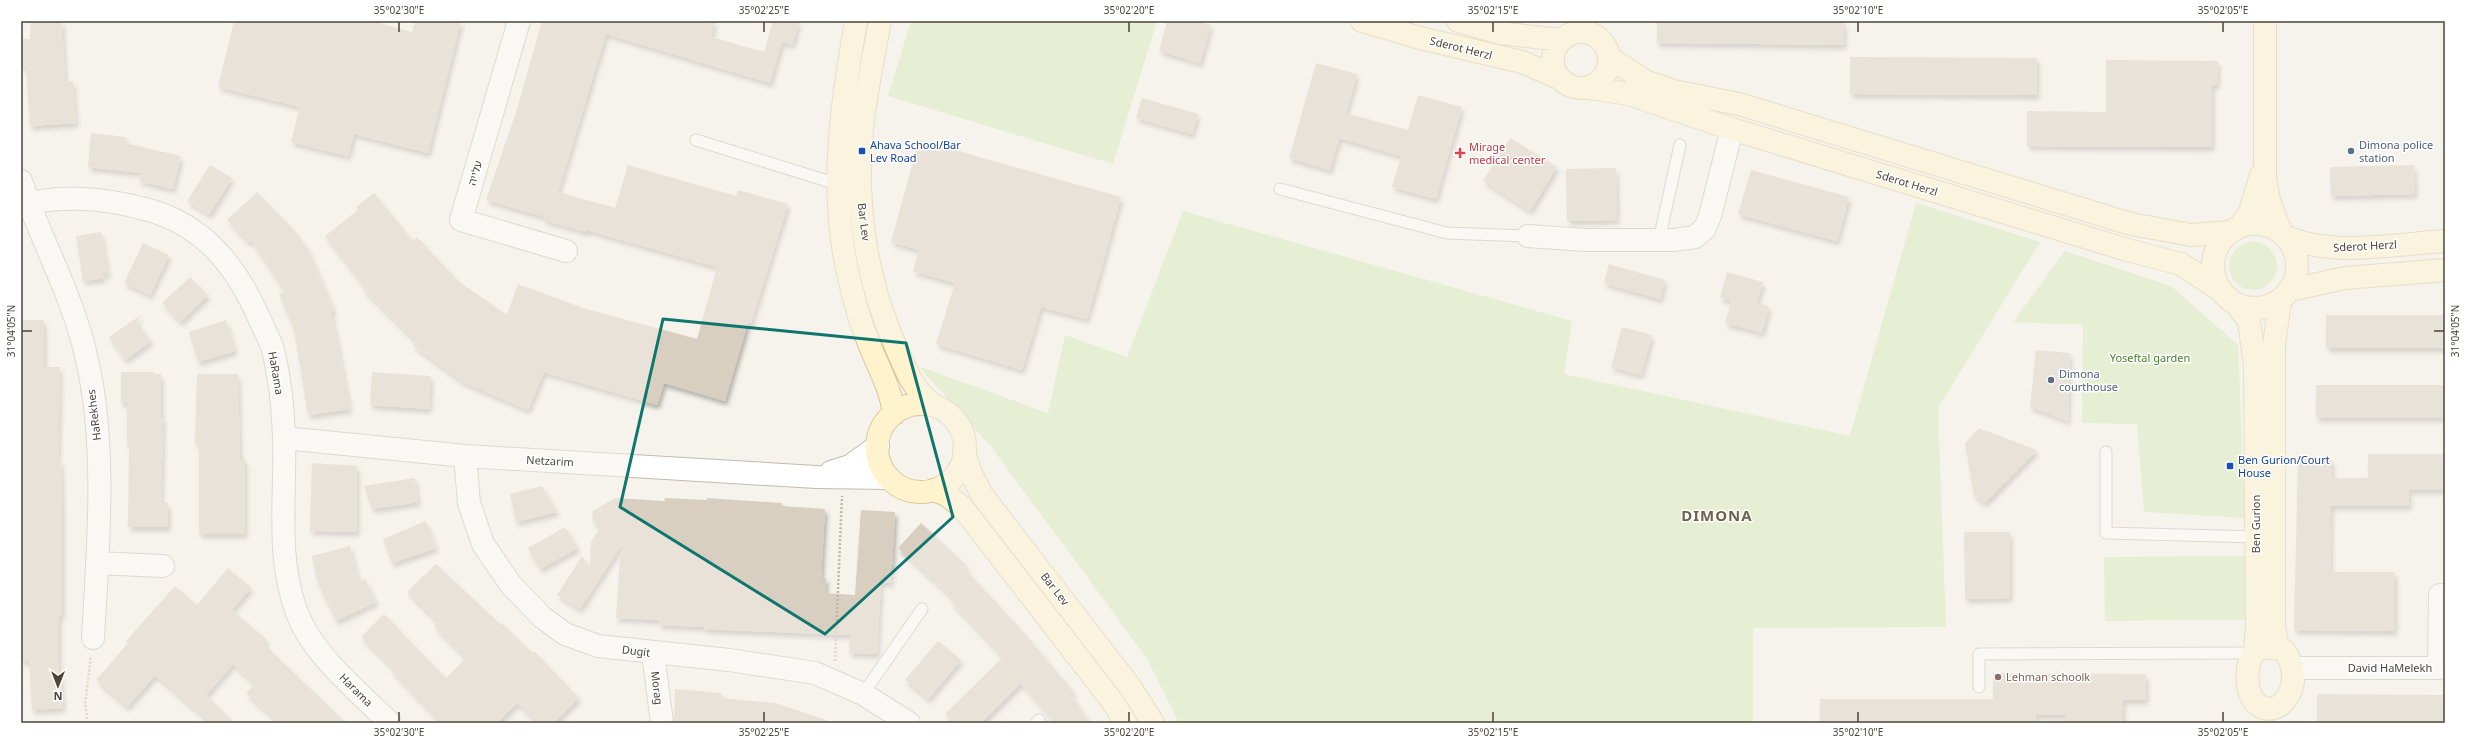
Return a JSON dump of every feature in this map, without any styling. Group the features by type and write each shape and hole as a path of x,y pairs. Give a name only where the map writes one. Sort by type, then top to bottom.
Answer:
{"street":[{"name":"עלייה","path":"519,21 461,220 566,250"},
{"path":"856,21 846,81 838,146 838,217 852,294 870,346 889,389 894,414"},
{"name":"Bar Lev","path":"880,21 869,84 860,155 861,214 875,288 891,338 918,393 935,406"},
{"name":"Sderot Herzl","path":"1362,21 1420,38 1522,62 1559,78"},
{"path":"1458,21 1500,33 1561,40"},
{"path":"2265,21 2264,146 2269,200 2284,235 2294,249 2298,263 2296,277 2285,295"},
{"path":"1585,26 1599,38 1609,50 1610,58 1605,77 1589,88 1573,87 1559,78 1553,63 1553,55 1561,40 1585,26"},
{"path":"1610,58 1647,82 1674,91 1739,104 2131,224 2191,235 2260,224 2284,235"},
{"name":"Sderot Herzl","path":"1589,88 1629,94 1732,129 2116,247 2181,264 2220,290"},
{"path":"1528,236 1586,240 1659,240 1696,237 1706,228 1732,129"},
{"path":"2264,146 2255,198 2250,212 2220,241 2213,259 2214,279 2220,290 2237,305 2259,308 2285,295 2345,278 2445,270"},
{"name":"HaRekhes","path":"21,181 25,206 74,316 88,360 98,440 97,563 93,638"},
{"name":"HaRama","path":"25,206 64,199 114,201 158,212 204,238 231,266 251,300 273,348 281,398 284,438 282,515 284,564 296,612 322,656 390,723"},
{"name":"Sderot Herzl","path":"2284,235 2317,247 2337,248 2445,241"},
{"name":"Ben Gurion","path":"2277,647 2274,625 2274,345 2285,295"},
{"name":"Ben Gurion","path":"2237,305 2249,321 2254,346 2257,537 2254,653"},
{"path":"915,404 935,406 954,418 961,429 964,459 958,473 947,484 933,490 918,492 903,488 889,478 882,467 877,454 882,427 902,408 915,404"},
{"name":"Netzarim","path":"284,438 465,456 816,477 889,478"},
{"name":"Netzarim","path":"816,477 850,466 878,446"},
{"name":"Bar Lev","path":"964,452 970,471 982,496 1131,688 1153,723"},
{"name":"Dugit","path":"465,456 468,503 483,544 511,584 542,618 565,634 598,646 815,673 863,694 909,723"},
{"path":"933,490 945,494 962,507 1112,701 1126,723"},
{"path":"97,563 163,566"},
{"name":"David HaMelekh","path":"2292,668 2442,668 2440,595"},
{"path":"2254,701 2277,715 2292,691 2292,668 2286,653 2277,647 2264,647 2254,653 2248,675 2249,690 2254,701 2257,723"},
{"name":"Morag","path":"653,653 662,723"}],"lane":[{"path":"696,140 837,184"},
{"path":"1659,240 1680,145"},
{"path":"1280,189 1447,233 1528,236"},
{"path":"2106,452 2106,533 2257,537"},
{"path":"863,694 922,609"},
{"path":"1978,687 1978,654 2254,653"}],"path":[{"path":"834,682 843,478"},
{"path":"88,723 85,704 93,638"}],"highlighted area":[{"path":"663,319 906,343 953,517 825,634 620,507"}],"green space":[{"path":"911,21 1157,21 1113,164 888,96"},
{"path":"1916,203 2040,242 1938,408 1946,627 1753,628 1753,723 1179,723 1146,657 989,444 918,366 1048,413 1065,335 1127,357 1183,211 1572,321 1564,374 1850,436"},
{"path":"2248,242 2258,242 2267,246 2273,252 2276,257 2276,275 2267,286 2258,290 2248,290 2239,286 2233,280 2229,271 2229,261 2233,252 2239,246"},
{"name":"Yoseftal garden","path":"2065,251 2171,286 2238,345 2245,518 2144,512 2137,424 2082,423 2083,325 2013,322"},
{"path":"2248,556 2249,620 2105,621 2104,557"}],"building":[{"path":"31,21 62,21 65,82 73,81 76,123 30,126 26,67 21,67 21,39 30,39"},
{"path":"234,21 383,21 382,24 412,32 415,21 461,21 428,153 354,134 348,156 291,142 300,107 218,87"},
{"path":"542,21 715,21 711,37 764,52 773,21 799,21 792,45 782,42 770,83 606,34 558,192 615,208 628,165 736,196 738,190 788,204 751,323 748,322 725,401 664,383 657,405 544,372 528,410 463,382 413,346 416,342 363,289 365,287 325,236 358,210 356,207 374,193 413,241 417,237 459,282 507,315 518,284 583,308 697,339 717,267 587,230 587,232 544,220 545,217 486,200 517,109"},
{"path":"1167,21 1195,21 1211,25 1200,63 1159,51"},
{"path":"1657,21 1844,21 1844,45 1657,43"},
{"path":"1850,57 2037,58 2037,95 1850,94"},
{"path":"2106,60 2218,61 2217,85 2212,85 2212,147 2027,146 2027,111 2106,112"},
{"path":"1316,63 1357,74 1346,113 1408,130 1418,95 1462,107 1436,199 1392,187 1401,156 1339,138 1330,170 1289,158"},
{"path":"1142,98 1198,114 1192,134 1136,118"},
{"path":"91,133 126,137 125,143 181,156 173,189 139,181 141,173 88,167"},
{"path":"1510,138 1557,167 1530,211 1483,181"},
{"path":"919,140 1121,197 1087,319 1041,307 1022,370 936,344 955,283 913,271 919,250 891,242"},
{"path":"210,165 232,178 209,215 187,201"},
{"path":"2414,165 2415,194 2331,196 2330,167"},
{"path":"1616,168 1617,220 1567,221 1566,169"},
{"path":"1751,170 1849,197 1837,241 1738,214"},
{"path":"257,192 293,229 308,249 334,310 331,311 350,409 308,415 294,330 279,294 285,292 251,240 248,242 227,220"},
{"path":"101,232 108,275 101,272 105,278 83,281 76,236"},
{"path":"143,243 169,255 150,295 124,283"},
{"path":"1609,264 1665,280 1660,299 1604,283"},
{"path":"1727,272 1763,282 1757,303 1769,306 1762,333 1725,323 1731,301 1720,298"},
{"path":"190,277 208,295 180,322 162,303"},
{"path":"141,315 132,332 139,325 151,341 125,360 109,337"},
{"path":"2326,315 2445,315 2445,348 2326,348"},
{"path":"21,320 44,320 44,367 60,367 58,461 61,461 62,616 59,616 59,676 61,676 63,708 32,710 29,661 21,661"},
{"path":"226,320 235,351 198,362 189,332"},
{"path":"1622,327 1652,335 1641,375 1611,367"},
{"name":"Dimona courthouse","path":"2036,350 2070,353 2068,421 2030,407"},
{"path":"121,372 154,372 154,374 161,374 161,418 163,418 161,503 168,503 168,527 128,527 129,446 127,446 127,403 121,403"},
{"path":"372,372 431,376 429,409 370,405"},
{"path":"197,374 238,374 240,459 245,459 245,534 199,534 199,444 195,444"},
{"path":"2316,385 2445,385 2445,418 2316,418"},
{"path":"1979,428 2037,450 1985,503 1974,496 1965,443"},
{"path":"2368,454 2445,454 2445,490 2409,490 2409,506 2331,506 2330,572 2395,572 2395,631 2294,630 2298,459 2332,460 2332,478 2368,478"},
{"path":"312,463 357,466 357,532 310,531"},
{"path":"415,478 418,502 372,509 364,486"},
{"path":"542,486 557,512 516,522 510,494"},
{"path":"615,498 664,501 665,498 707,500 707,498 782,503 782,506 825,509 821,578 826,578 825,593 855,595 861,510 895,512 891,583 881,582 877,654 849,653 850,635 704,629 704,627 659,625 659,620 616,618 621,546 580,609 557,595 582,556 590,568 591,542 600,528 592,519 593,511"},
{"path":"426,521 436,548 392,563 383,539"},
{"path":"921,523 967,566 964,568 1018,626 1074,692 1071,694 1090,723 1055,723 1021,683 981,723 954,723 945,714 1003,657 951,602 954,599 898,548"},
{"path":"565,527 578,548 540,569 528,548"},
{"path":"1964,532 2010,532 2010,598 1965,599"},
{"path":"350,546 359,582 365,579 376,602 336,621 317,581 312,556"},
{"path":"436,564 501,625 502,623 532,653 534,651 579,698 554,723 537,723 517,703 497,723 441,723 391,670 393,668 361,637 384,614 446,678 466,658 434,626 438,623 407,592"},
{"path":"228,568 251,588 232,610 267,640 264,644 346,723 279,723 246,693 255,684 233,664 206,695 235,723 211,723 155,675 127,707 96,680 128,643 126,641 175,586 197,605"},
{"path":"938,641 961,660 928,699 905,680"},
{"path":"1993,673 2146,674 2146,700 2123,700 2123,723 2065,723 2065,715 2036,715 2036,723 1820,723 1820,699 1993,699"},
{"path":"675,689 722,693 721,698 775,703 826,720 826,723 674,723"},
{"path":"2317,694 2445,695 2445,723 2317,723"}],"place":[{"name":"Ahava School/Bar Lev Road","path":"862,151"},
{"name":"Dimona police station","path":"2351,151"},
{"name":"Mirage medical center","path":"1460,153"},
{"name":"Dimona courthouse","path":"2051,380"},
{"name":"Ben Gurion/Court House","path":"2230,466"},
{"name":"Lehman schoolk","path":"1998,677"}],"district":[{"name":"DIMONA","path":"1717,516"}]}
